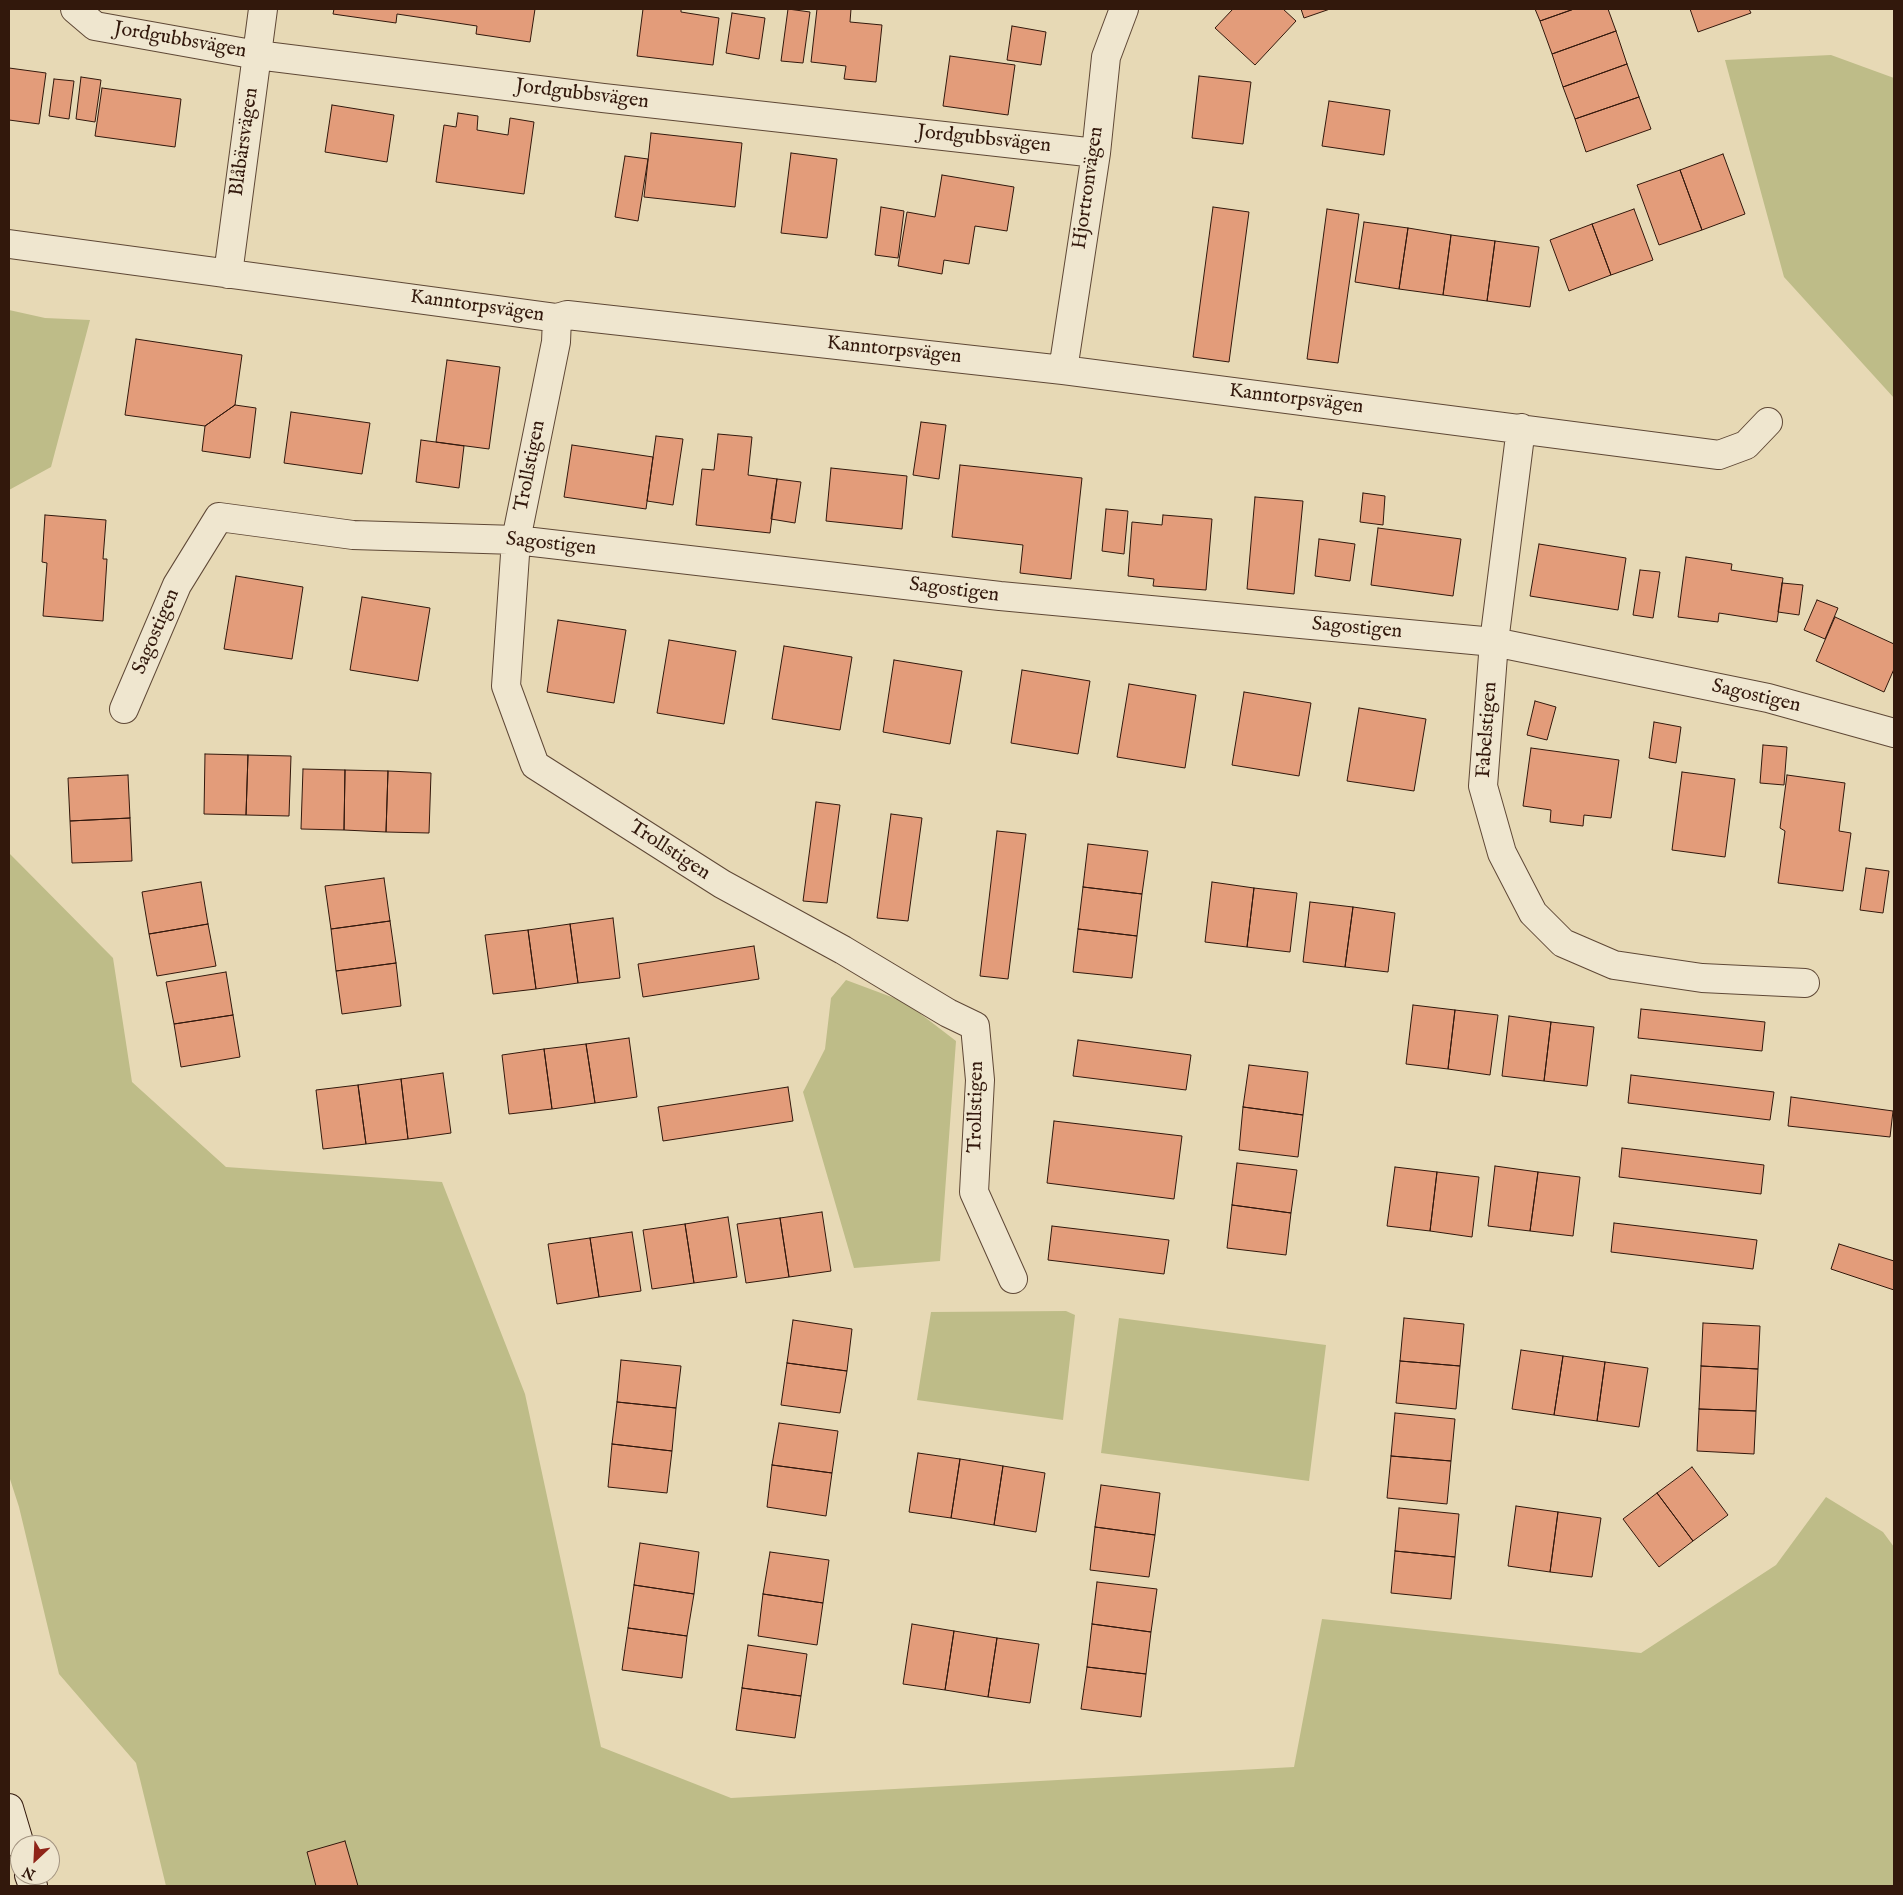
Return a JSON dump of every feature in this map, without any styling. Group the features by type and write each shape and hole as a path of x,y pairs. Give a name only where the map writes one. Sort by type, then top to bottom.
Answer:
{"street":[{"name":"Jordgubbsvägen","path":"75,9 95,26 257,55 603,98 1096,153"},
{"name":"Blåbärsvägen","path":"228,274 263,9"},
{"name":"Hjortronvägen","path":"1063,370 1096,153 1106,58 1124,9"},
{"name":"Kanntorpsvägen","path":"9,244 557,318 568,314 1063,370 1719,455 1746,445 1768,422"},
{"name":"Trollstigen","path":"557,318 556,342 516,540 506,686 535,765 722,884 843,950 942,1009 975,1026 980,1080 974,1192 1013,1279"},
{"name":"Fabelstigen","path":"1521,428 1494,642 1483,786 1502,853 1533,912 1563,943 1614,965 1702,978 1805,983"},
{"name":"Sagostigen","path":"124,708 177,585 219,517 353,534 516,540 1000,596 1494,642 1768,698 1894,733"},
{"path":"9,1808 17,1835"}],"shaded area":[{"path":"1831,55 1894,78 1894,398 1784,277 1725,60"},
{"path":"9,310 45,318 90,320 51,467 9,490"},
{"path":"9,853 113,958 132,1082 226,1167 442,1182 525,1394 601,1747 731,1798 1294,1767 1322,1619 1641,1653 1776,1565 1826,1497 1883,1532 1894,1547 1894,1886 166,1886 136,1763 59,1674 19,1507 9,1476"},
{"path":"846,980 905,1002 956,1041 940,1261 854,1268 803,1092 825,1049 831,998"},
{"path":"1066,1311 1075,1315 1063,1420 917,1400 931,1312"},
{"path":"1119,1318 1326,1345 1309,1481 1101,1453"}],"building":[{"path":"334,9 535,9 530,42 476,34 477,26 397,14 396,23 333,14"},
{"path":"643,9 681,9 681,12 719,18 713,65 637,56"},
{"path":"788,9 810,12 803,63 781,61"},
{"path":"817,9 851,9 850,22 882,25 876,82 844,79 846,66 811,62"},
{"path":"1233,9 1283,9 1296,21 1255,65 1215,28"},
{"path":"1301,9 1330,9 1304,18"},
{"path":"1535,9 1574,9 1540,21"},
{"path":"1574,9 1608,9 1616,31 1552,54 1540,21"},
{"path":"1690,9 1749,9 1751,13 1698,32"},
{"path":"732,13 765,18 759,59 726,53"},
{"path":"1012,26 1046,32 1041,65 1007,60"},
{"path":"1616,31 1627,64 1563,87 1552,54"},
{"path":"950,56 1015,65 1008,115 943,106"},
{"path":"1627,64 1639,97 1575,119 1563,87"},
{"path":"9,68 46,73 39,124 9,120"},
{"path":"1199,76 1251,82 1243,144 1192,138"},
{"path":"81,77 101,80 95,122 76,119"},
{"path":"54,79 74,81 69,119 49,116"},
{"path":"102,88 181,99 175,147 95,136"},
{"path":"1639,97 1651,129 1586,152 1575,119"},
{"path":"1329,101 1390,110 1384,155 1322,146"},
{"path":"332,105 394,115 387,162 325,152"},
{"path":"458,113 478,116 477,130 508,135 510,118 534,122 524,194 436,182 444,125 456,127"},
{"path":"651,133 742,143 735,207 644,197"},
{"path":"791,153 837,159 827,238 781,233"},
{"path":"1723,154 1745,214 1702,230 1680,170"},
{"path":"625,156 648,159 638,221 615,217"},
{"path":"1680,170 1702,230 1659,245 1637,185"},
{"path":"942,175 1014,187 1007,231 975,226 969,264 944,260 942,274 898,266 907,212 935,217"},
{"path":"881,207 904,211 898,258 875,255"},
{"path":"1213,207 1249,212 1229,362 1193,357"},
{"path":"1327,209 1359,214 1338,363 1307,359"},
{"path":"1634,209 1653,260 1611,275 1592,224"},
{"path":"1364,222 1408,228 1399,289 1355,282"},
{"path":"1592,224 1611,275 1569,291 1550,240"},
{"path":"1408,228 1451,235 1443,295 1399,289"},
{"path":"1451,235 1495,241 1487,301 1443,295"},
{"path":"1495,241 1539,247 1530,307 1487,301"},
{"path":"136,339 242,355 235,405 205,426 125,415"},
{"path":"447,360 500,367 489,449 436,442"},
{"path":"235,405 256,408 250,458 202,451 205,426"},
{"path":"291,412 370,423 362,474 284,463"},
{"path":"921,422 946,425 939,479 913,475"},
{"path":"718,434 752,437 748,475 777,479 770,533 696,525 702,469 714,470"},
{"path":"656,436 683,439 673,505 647,501"},
{"path":"421,440 464,446 459,488 416,482"},
{"path":"572,445 653,457 646,509 564,497"},
{"path":"960,465 1082,478 1071,579 1020,573 1023,545 952,537"},
{"path":"831,468 907,476 902,529 826,521"},
{"path":"777,479 801,482 795,523 771,519"},
{"path":"1363,493 1385,496 1383,525 1360,522"},
{"path":"1255,497 1303,501 1294,594 1247,589"},
{"path":"1106,509 1128,511 1124,554 1102,551"},
{"path":"45,515 106,520 103,559 107,559 103,621 43,616 47,563 42,562"},
{"path":"1163,515 1212,519 1206,590 1153,586 1154,579 1128,576 1132,522 1162,525"},
{"path":"1378,528 1461,539 1453,596 1371,585"},
{"path":"1319,539 1355,544 1350,581 1315,576"},
{"path":"1539,544 1626,558 1618,610 1530,596"},
{"path":"1686,557 1732,564 1731,570 1783,578 1777,622 1719,613 1718,622 1678,617"},
{"path":"1640,570 1660,572 1653,618 1633,615"},
{"path":"236,576 303,587 292,659 224,649"},
{"path":"1782,583 1803,585 1799,615 1778,612"},
{"path":"362,597 430,608 418,681 350,670"},
{"path":"1817,600 1838,608 1825,639 1804,630"},
{"path":"1835,617 1894,644 1894,669 1884,692 1816,661"},
{"path":"558,620 626,630 614,703 547,692"},
{"path":"669,640 736,651 724,724 657,713"},
{"path":"784,646 852,657 840,730 772,719"},
{"path":"894,660 962,671 950,744 883,732"},
{"path":"1022,670 1090,681 1078,754 1011,743"},
{"path":"1129,684 1196,695 1185,768 1117,757"},
{"path":"1244,692 1311,703 1299,776 1232,765"},
{"path":"1535,701 1556,707 1547,740 1527,735"},
{"path":"1359,708 1426,719 1414,791 1347,781"},
{"path":"1654,722 1681,727 1676,763 1649,758"},
{"path":"1763,745 1787,747 1784,785 1760,783"},
{"path":"1531,748 1619,760 1611,818 1584,815 1583,826 1550,822 1551,810 1523,806"},
{"path":"205,754 248,755 246,815 204,814"},
{"path":"248,755 291,756 289,816 246,815"},
{"path":"303,769 345,770 344,830 301,829"},
{"path":"345,770 388,771 386,832 344,830"},
{"path":"388,771 431,773 429,833 386,832"},
{"path":"1682,772 1735,779 1725,857 1672,850"},
{"path":"128,775 130,818 70,821 68,778"},
{"path":"1787,775 1845,783 1839,831 1851,833 1843,891 1778,883 1785,831 1780,828"},
{"path":"816,802 840,805 827,903 803,901"},
{"path":"891,814 922,818 908,921 877,918"},
{"path":"130,818 132,861 72,863 70,821"},
{"path":"997,831 1026,834 1008,979 980,976"},
{"path":"1088,844 1148,851 1142,894 1083,887"},
{"path":"1866,868 1889,871 1883,913 1860,910"},
{"path":"384,878 390,921 331,929 325,886"},
{"path":"201,882 208,924 149,934 142,892"},
{"path":"1212,882 1254,888 1247,947 1205,942"},
{"path":"1083,887 1142,894 1137,936 1078,929"},
{"path":"1254,888 1297,893 1290,952 1247,947"},
{"path":"1310,902 1353,907 1345,967 1303,962"},
{"path":"1353,907 1395,913 1388,972 1345,967"},
{"path":"613,918 620,978 578,983 570,924"},
{"path":"390,921 396,963 336,971 331,929"},
{"path":"208,924 216,966 157,976 149,934"},
{"path":"570,924 578,983 536,989 528,930"},
{"path":"1078,929 1137,936 1132,978 1073,972"},
{"path":"528,930 536,989 493,994 485,935"},
{"path":"754,946 759,979 643,997 638,964"},
{"path":"396,963 401,1006 342,1014 336,971"},
{"path":"226,972 233,1015 174,1024 166,982"},
{"path":"1413,1005 1455,1010 1448,1069 1406,1064"},
{"path":"1641,1009 1765,1022 1762,1051 1638,1038"},
{"path":"1455,1010 1498,1015 1490,1075 1448,1069"},
{"path":"233,1015 240,1057 181,1067 174,1024"},
{"path":"1509,1016 1551,1022 1544,1081 1502,1076"},
{"path":"1551,1022 1594,1027 1587,1086 1544,1081"},
{"path":"629,1038 637,1097 595,1103 586,1044"},
{"path":"1078,1040 1191,1055 1186,1090 1073,1076"},
{"path":"586,1044 595,1103 552,1109 544,1049"},
{"path":"544,1049 552,1109 509,1114 502,1055"},
{"path":"1249,1065 1308,1072 1303,1115 1243,1107"},
{"path":"443,1073 451,1133 408,1139 401,1079"},
{"path":"1631,1075 1774,1092 1770,1120 1628,1103"},
{"path":"401,1079 408,1139 366,1144 358,1085"},
{"path":"358,1085 366,1144 323,1149 316,1090"},
{"path":"788,1087 793,1121 663,1141 658,1107"},
{"path":"1791,1097 1893,1111 1890,1137 1788,1126"},
{"path":"1243,1107 1303,1115 1298,1157 1239,1150"},
{"path":"1054,1121 1182,1136 1174,1199 1047,1183"},
{"path":"1622,1148 1764,1165 1761,1194 1619,1177"},
{"path":"1237,1163 1297,1170 1291,1213 1232,1205"},
{"path":"1495,1166 1538,1172 1530,1231 1488,1226"},
{"path":"1395,1167 1437,1172 1430,1231 1387,1226"},
{"path":"1437,1172 1479,1177 1472,1237 1430,1231"},
{"path":"1538,1172 1580,1177 1573,1236 1530,1231"},
{"path":"1232,1205 1291,1213 1286,1255 1227,1248"},
{"path":"822,1212 831,1271 789,1277 780,1218"},
{"path":"728,1217 737,1277 694,1283 685,1224"},
{"path":"780,1218 789,1277 746,1283 737,1224"},
{"path":"1614,1223 1757,1240 1753,1269 1611,1252"},
{"path":"685,1224 694,1283 652,1289 643,1230"},
{"path":"1052,1226 1169,1240 1164,1274 1048,1260"},
{"path":"632,1232 641,1291 599,1297 590,1238"},
{"path":"590,1238 599,1297 557,1304 548,1244"},
{"path":"1839,1244 1894,1261 1894,1290 1831,1269"},
{"path":"1404,1318 1464,1324 1460,1366 1400,1361"},
{"path":"793,1320 852,1329 847,1371 787,1363"},
{"path":"1703,1323 1760,1326 1758,1369 1701,1366"},
{"path":"1521,1350 1563,1356 1554,1415 1512,1409"},
{"path":"1563,1356 1605,1362 1597,1421 1554,1415"},
{"path":"621,1360 681,1366 676,1408 617,1402"},
{"path":"1400,1361 1460,1366 1456,1409 1396,1403"},
{"path":"1605,1362 1648,1368 1639,1427 1597,1421"},
{"path":"787,1363 847,1371 840,1413 781,1405"},
{"path":"1701,1366 1758,1369 1756,1411 1699,1409"},
{"path":"617,1402 676,1408 672,1451 612,1444"},
{"path":"1699,1409 1756,1411 1754,1454 1697,1451"},
{"path":"1395,1413 1455,1419 1451,1461 1391,1456"},
{"path":"779,1423 838,1431 832,1473 772,1465"},
{"path":"612,1444 672,1451 667,1493 608,1487"},
{"path":"918,1453 960,1459 951,1518 909,1512"},
{"path":"1391,1456 1451,1461 1447,1504 1387,1498"},
{"path":"960,1459 1003,1466 994,1525 951,1518"},
{"path":"772,1465 832,1473 826,1516 767,1507"},
{"path":"1003,1466 1045,1473 1036,1532 994,1525"},
{"path":"1692,1467 1728,1515 1693,1541 1657,1493"},
{"path":"1101,1485 1160,1493 1155,1535 1095,1527"},
{"path":"1657,1493 1693,1541 1659,1567 1623,1519"},
{"path":"1516,1506 1558,1512 1550,1572 1508,1566"},
{"path":"1399,1508 1459,1514 1455,1557 1395,1551"},
{"path":"1558,1512 1601,1518 1592,1577 1550,1572"},
{"path":"1095,1527 1155,1535 1149,1577 1090,1570"},
{"path":"640,1543 699,1552 694,1594 634,1585"},
{"path":"1395,1551 1455,1557 1451,1599 1391,1593"},
{"path":"770,1552 829,1560 823,1603 763,1594"},
{"path":"1097,1582 1157,1589 1151,1632 1092,1624"},
{"path":"634,1585 694,1594 687,1636 628,1628"},
{"path":"763,1594 823,1603 817,1645 758,1636"},
{"path":"912,1624 954,1631 945,1690 903,1684"},
{"path":"1092,1624 1151,1632 1146,1674 1087,1667"},
{"path":"628,1628 687,1636 682,1678 622,1670"},
{"path":"954,1631 997,1638 988,1697 945,1690"},
{"path":"997,1638 1039,1644 1030,1703 988,1697"},
{"path":"748,1645 807,1654 801,1696 742,1688"},
{"path":"1087,1667 1146,1674 1141,1717 1081,1709"},
{"path":"742,1688 801,1696 795,1738 736,1730"},
{"path":"345,1841 358,1886 316,1886 307,1852"}]}
